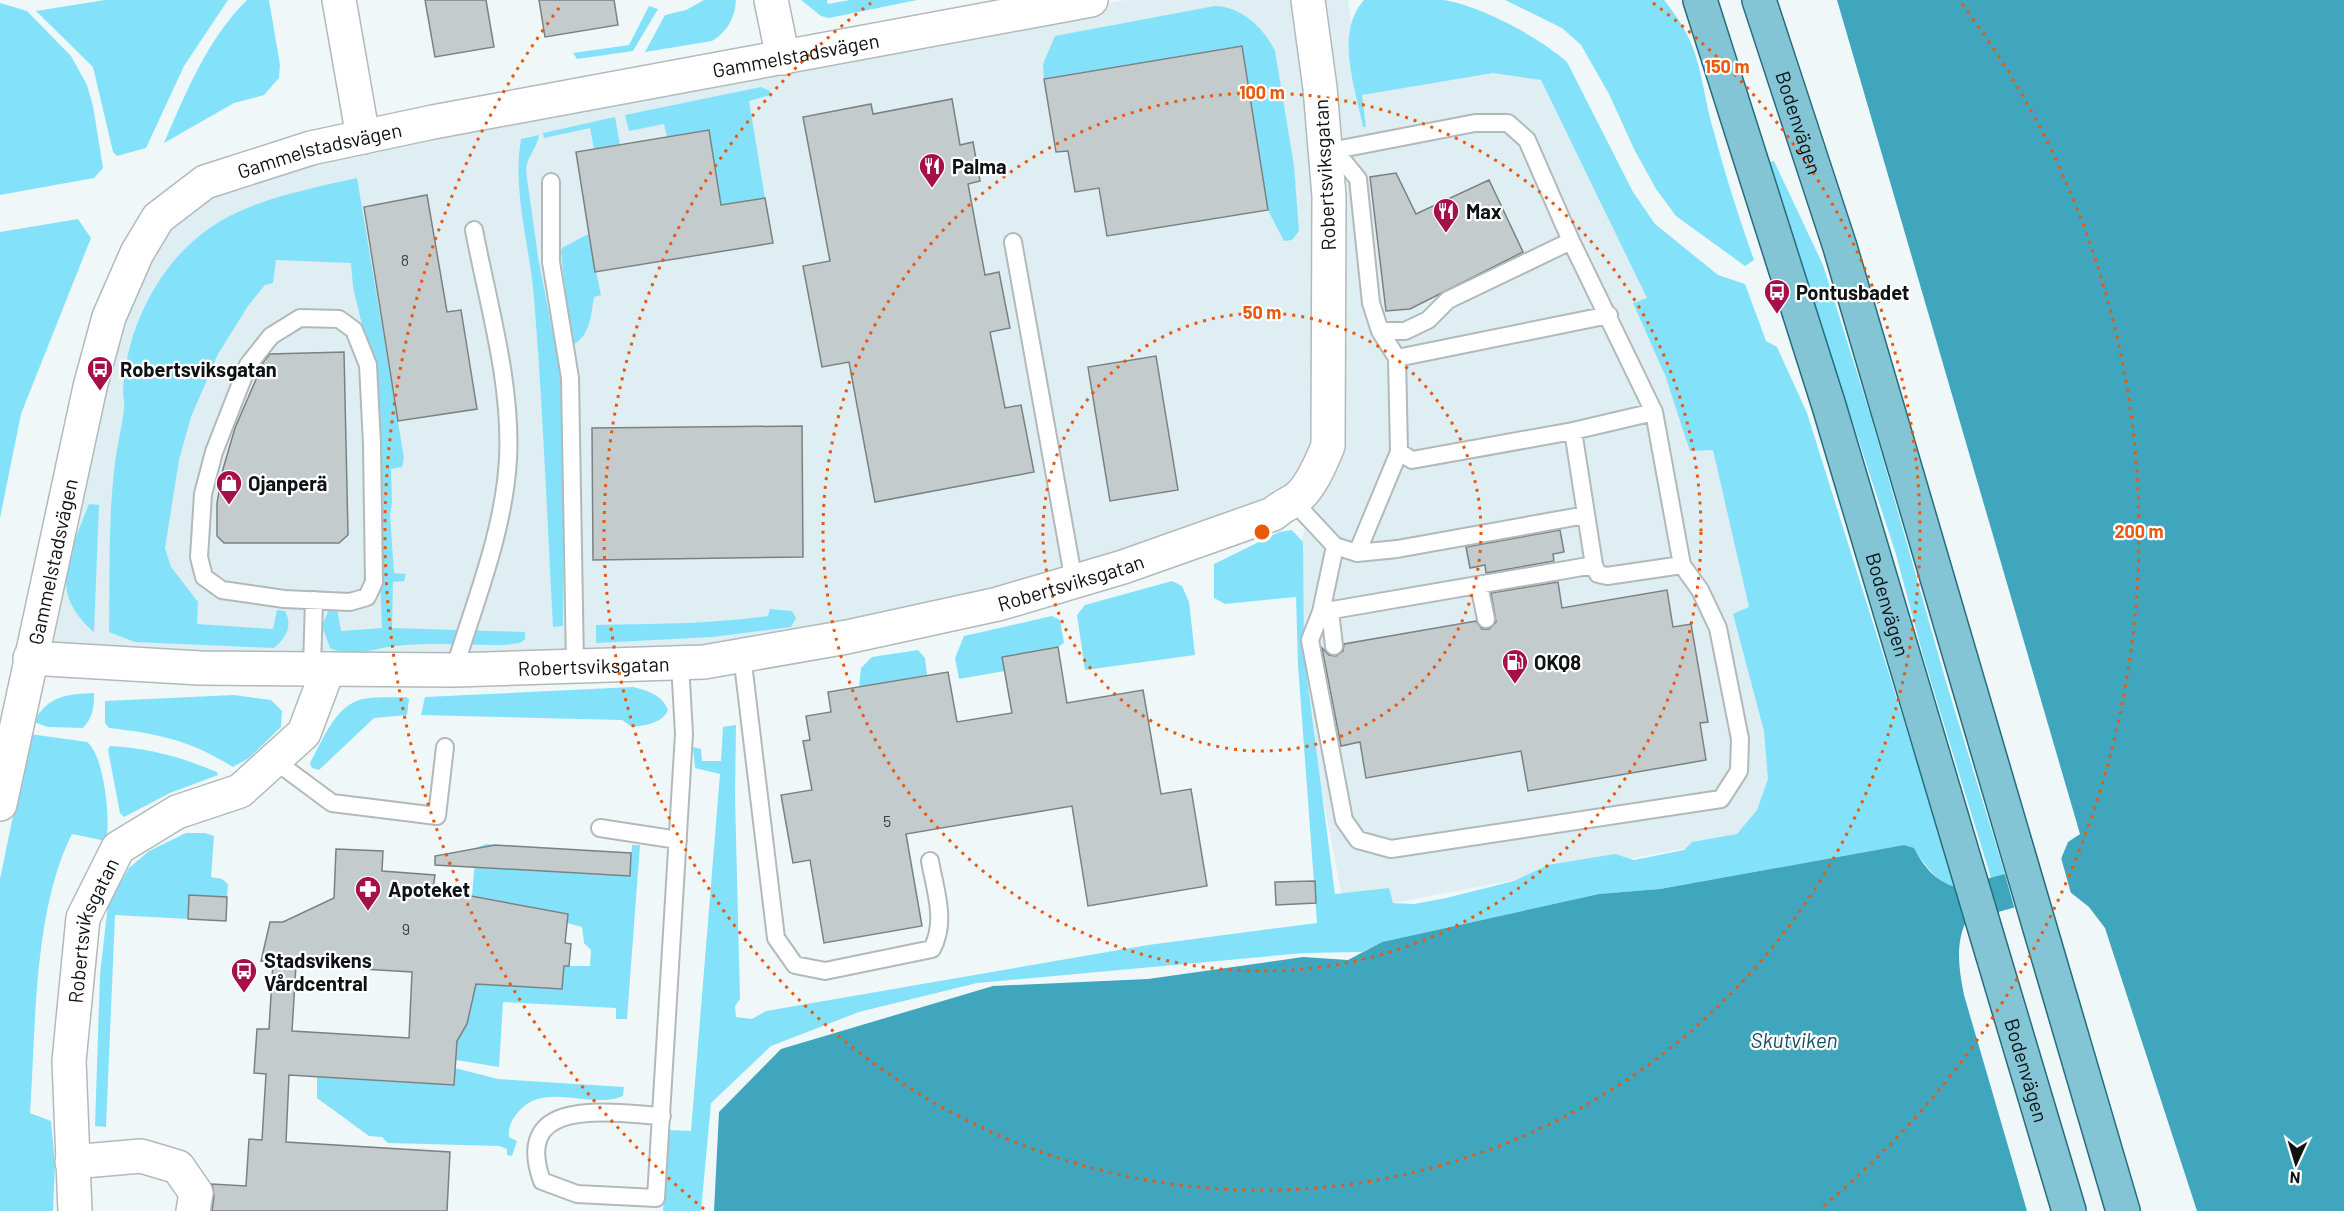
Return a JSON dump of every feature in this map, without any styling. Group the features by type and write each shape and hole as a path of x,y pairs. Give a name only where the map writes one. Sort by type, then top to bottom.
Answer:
{"main road":[{"name":"Bodenvägen","path":"1700,0 1832,417 2069,1211"},
{"name":"Bodenvägen","path":"1759,0 1840,247 2123,1211"}],"street":[{"path":"339,0 363,137"},
{"path":"771,0 783,57"},
{"name":"Gammelstadsvägen","path":"0,804 90,387 108,317 137,253 158,218 205,182 311,148 363,137 1091,0"},
{"name":"Robertsviksgatan","path":"30,658 200,668 454,670 680,663 742,656 847,637 998,604 1074,582 1273,514 1285,503 1293,501 1315,477 1328,446 1329,196 1308,0"},
{"name":"Robertsviksgatan","path":"75,1211 69,1061 84,918 118,848 177,812 240,790 304,733 320,668"},
{"path":"72,1162 141,1156 178,1167 196,1193 193,1211"}],"lane":[{"path":"1325,152 1475,123 1508,123 1527,140 1571,241 1609,315 1654,412 1682,565 1700,591 1718,628 1740,739 1739,771 1721,799 1391,849 1358,840 1344,820 1310,640 1326,611"},
{"path":"1325,152 1345,163 1358,179 1371,303 1380,331 1397,358 1399,452 1357,553"},
{"path":"550,182 551,261 570,378 574,665"},
{"path":"454,670 493,548 505,492 508,458 503,382 474,230"},
{"path":"1380,331 1405,331 1428,320 1448,300 1571,241"},
{"path":"1013,242 1074,582"},
{"path":"1397,358 1609,315"},
{"path":"300,318 339,319 354,330 368,365 372,444 374,582 367,597 350,602 314,600 256,596 222,590 204,577 199,557 198,531 203,494 214,452 248,365 271,336 300,318"},
{"path":"1399,452 1412,460 1573,430 1654,412"},
{"path":"1573,430 1594,565 1598,574 1607,576 1682,565"},
{"path":"1293,501 1335,546 1357,553 1397,549 1586,515"},
{"path":"1334,646 1326,611 1335,546"},
{"path":"1326,611 1594,565"},
{"path":"1479,585 1486,619"},
{"path":"314,600 320,668"},
{"path":"742,656 776,938 795,965 825,971 932,949 940,934 940,918 930,861"},
{"path":"662,1116 580,1112 561,1116 547,1126 540,1137 537,1166 542,1181 577,1194 656,1198 662,1116 684,734 680,663"},
{"path":"274,760 332,803 437,816 445,747"},
{"path":"600,828 678,840"}],"shaded area":[{"path":"105,0 228,0 184,66 146,148 117,156 113,152 93,67 36,11"},
{"path":"247,0 269,0 280,65 279,78 264,95 234,103 164,143 189,86 209,49 233,15"},
{"path":"704,0 736,0 732,19 722,33 712,41 645,52 665,15 686,10"},
{"path":"801,0 827,0 828,4 850,0 917,0 829,18 821,16"},
{"path":"1126,0 1348,0 1362,91 1494,68 1547,80 1651,302 1717,451 1799,827 1345,912 1304,700 1299,548 1322,473 1178,551 742,655 31,658 133,260 209,182 780,61"},
{"path":"1364,0 1443,0 1458,3 1509,24 1555,53 1567,62 1633,192 1655,224 1718,275 1745,284 1766,341 1777,347 1807,413 1956,887 1938,878 1911,848 1904,845 1660,889 1599,894 1382,942 1362,952 1304,953 977,983 859,1012 771,1046 711,1103 701,1211 663,1211 668,1130 691,1131 720,774 695,768 693,747 701,749 702,761 721,761 723,727 736,725 735,796 740,999 735,1006 736,1017 752,1019 766,1011 1148,945 1317,923 1298,665 1296,597 1225,604 1214,598 1214,564 1279,532 1292,530 1303,542 1304,655 1335,894 1389,888 1393,903 1414,904 1446,898 1514,881 1548,865 1615,854 1634,860 1684,850 1692,842 1737,834 1757,810 1768,779 1764,731 1733,614 1749,607 1713,450 1690,451 1665,375 1633,303 1647,298 1541,80 1493,73 1362,95 1366,127 1363,127 1352,79 1349,45 1350,28 1355,13"},
{"path":"1505,0 1664,0 1686,33 1698,63 1723,164 1754,260 1745,266 1676,216 1656,189 1634,149 1609,94 1581,45 1562,28"},
{"path":"0,3 27,11 71,56 87,85 93,106 103,168 94,178 0,195"},
{"path":"649,6 658,9 633,51 577,59 573,53 629,45"},
{"path":"1215,6 1234,10 1251,20 1258,26 1275,51 1294,166 1299,231 1292,240 1284,241 1268,210 1241,46 1044,79 1043,64 1055,36"},
{"path":"761,87 770,91 770,95 749,101 765,198 721,205 709,130 667,137 664,124 629,131 625,115"},
{"path":"615,117 620,145 594,149 590,128 544,138 543,133"},
{"path":"539,135 526,171 538,257 561,376 564,451 563,626 553,627 537,339 532,278 519,178 521,139"},
{"path":"1774,161 1823,265 1871,417 1947,685 2005,874 1991,878 1924,659 1895,551 1767,162"},
{"path":"357,178 404,458 402,467 391,469 390,515 394,573 406,574 404,581 393,582 392,628 525,632 525,639 520,643 503,645 408,645 354,653 330,648 322,626 329,609 337,608 341,631 382,628 372,367 353,287 351,263 276,260 273,283 265,285 248,306 218,354 191,417 179,460 165,548 171,567 198,602 197,624 273,629 277,610 285,611 288,622 287,631 274,648 135,642 109,632 111,505 124,407 125,368 130,345 147,301 173,262 189,245 224,219 279,197"},
{"path":"78,219 91,238 21,414 0,518 0,232"},
{"path":"588,234 601,295 594,297 586,332 571,345 561,252 562,248"},
{"path":"89,504 99,505 94,632 79,617 70,602 66,587 66,571 70,556"},
{"path":"1172,581 1182,586 1189,602 1195,655 1085,670 1077,615 1085,605"},
{"path":"770,609 792,611 796,618 791,627 712,637 596,643 596,625 725,621 768,616"},
{"path":"1052,616 1060,620 1064,643 1058,647 1003,657 1005,671 959,679 955,658 964,636"},
{"path":"918,650 925,658 927,675 859,687 861,668 872,657"},
{"path":"633,687 659,697 668,710 665,715 653,723 632,727 622,720 421,715 425,697"},
{"path":"94,693 92,712 83,728 48,727 34,722 45,707 59,698"},
{"path":"234,695 271,700 282,711 281,727 249,758 233,767 188,744 159,736 109,728 105,723 105,701"},
{"path":"406,697 409,699 407,715 374,718 319,770 312,768 310,763 342,710 359,700"},
{"path":"30,734 87,742 93,749 102,773 108,819 106,841 72,834 59,865 43,934 30,1113 51,1121 55,1164 53,1211 0,1211 0,879"},
{"path":"110,746 164,754 217,772 218,775 170,793 124,817 120,813 108,750"},
{"path":"186,833 205,833 214,836 211,877 222,879 228,884 227,897 189,895 188,919 115,915 106,1127 95,1126 100,975 108,904 129,868 149,851"},
{"path":"486,844 497,845 496,868 630,876 632,845 640,845 627,1019 616,1019 616,1008 503,1002 499,1067 456,1060 457,1041 467,1024 476,984 562,989 564,966 590,966 591,950 584,943 582,927 567,923 567,917 471,908 476,848"},
{"path":"455,1068 498,1079 624,1087 623,1096 597,1100 555,1097 530,1102 519,1111 510,1126 509,1137 517,1141 512,1156 507,1155 507,1149 499,1146 388,1143 382,1137 369,1136 317,1098 317,1077 454,1085"}],"water":[{"name":"Skutviken","path":"1837,0 2344,0 2344,1211 2197,1211 2105,928 2089,907 2070,892 1966,921 1960,939 1960,967 1964,995 2027,1211 714,1211 719,1112 781,1049 993,986 1148,979 1303,957 1348,960 1382,942 1599,894 1660,889 1904,845 1914,848 1926,867 1936,877 1956,887 2061,859 2068,842 2080,834"}],"pier":[{"path":"2060,854 2072,897 2070,895 2015,910 2004,871"}],"building":[{"path":"425,0 486,0 494,47 435,57"},
{"path":"539,0 614,0 618,25 545,37"},
{"path":"1242,46 1268,210 1107,236 1099,188 1075,192 1068,151 1056,152 1044,79"},
{"path":"952,99 960,145 973,142 980,181 968,184 985,275 999,272 1010,328 990,332 1005,408 1021,405 1034,472 875,502 849,362 822,367 803,266 830,261 803,117 871,104 873,114"},
{"path":"709,130 721,205 765,198 773,243 595,272 576,152"},
{"name":"Max","path":"1396,173 1416,214 1489,180 1523,252 1410,309 1386,311 1370,177"},
{"path":"427,195 447,312 461,310 477,409 398,421 364,207"},
{"path":"344,352 348,535 339,543 224,543 217,536 217,503 223,469 235,428 264,361 270,354"},
{"path":"1156,356 1178,490 1110,501 1088,367"},
{"path":"802,426 803,557 593,560 592,428"},
{"path":"1560,530 1564,552 1553,554 1554,561 1486,573 1485,565 1470,568 1466,547"},
{"name":"OKQ8","path":"1558,582 1562,608 1667,590 1673,627 1691,624 1708,722 1700,723 1706,760 1528,791 1521,751 1366,778 1360,742 1341,746 1322,648 1329,655 1336,656 1343,651 1344,644 1476,621 1482,629 1489,629 1496,622 1491,593"},
{"path":"1058,647 1067,703 1143,690 1161,794 1191,789 1207,886 1088,906 1072,806 906,834 922,926 824,943 810,860 793,863 781,795 812,790 803,741 810,740 806,716 831,712 828,692 948,672 957,722 1012,713 1002,657"},
{"path":"495,845 631,853 630,876 435,865 435,856"},
{"path":"336,849 383,851 382,871 435,875 433,889 568,914 565,943 571,944 569,966 564,966 562,989 476,984 467,1024 457,1041 454,1085 289,1075 286,1142 450,1152 447,1211 212,1211 214,1196 212,1184 246,1186 249,1139 262,1140 266,1074 254,1073 257,1029 269,1029 273,962 261,961 270,922 283,922 334,898","holes":["296,965 412,972 409,1038 292,1031"]},
{"path":"1315,881 1316,903 1276,905 1275,882"},
{"path":"189,895 227,897 226,921 188,919"}],"place":[{"name":"Palma","path":"932,189"},
{"name":"Max","path":"1446,234"},
{"name":"Pontusbadet","path":"1777,315"},
{"name":"Robertsviksgatan","path":"100,392"},
{"name":"Ojanperä","path":"229,506"},
{"name":"OKQ8","path":"1515,685"},
{"name":"Apoteket","path":"368,912"},
{"name":"Stadsvikens Vårdcentral","path":"244,994"}]}
